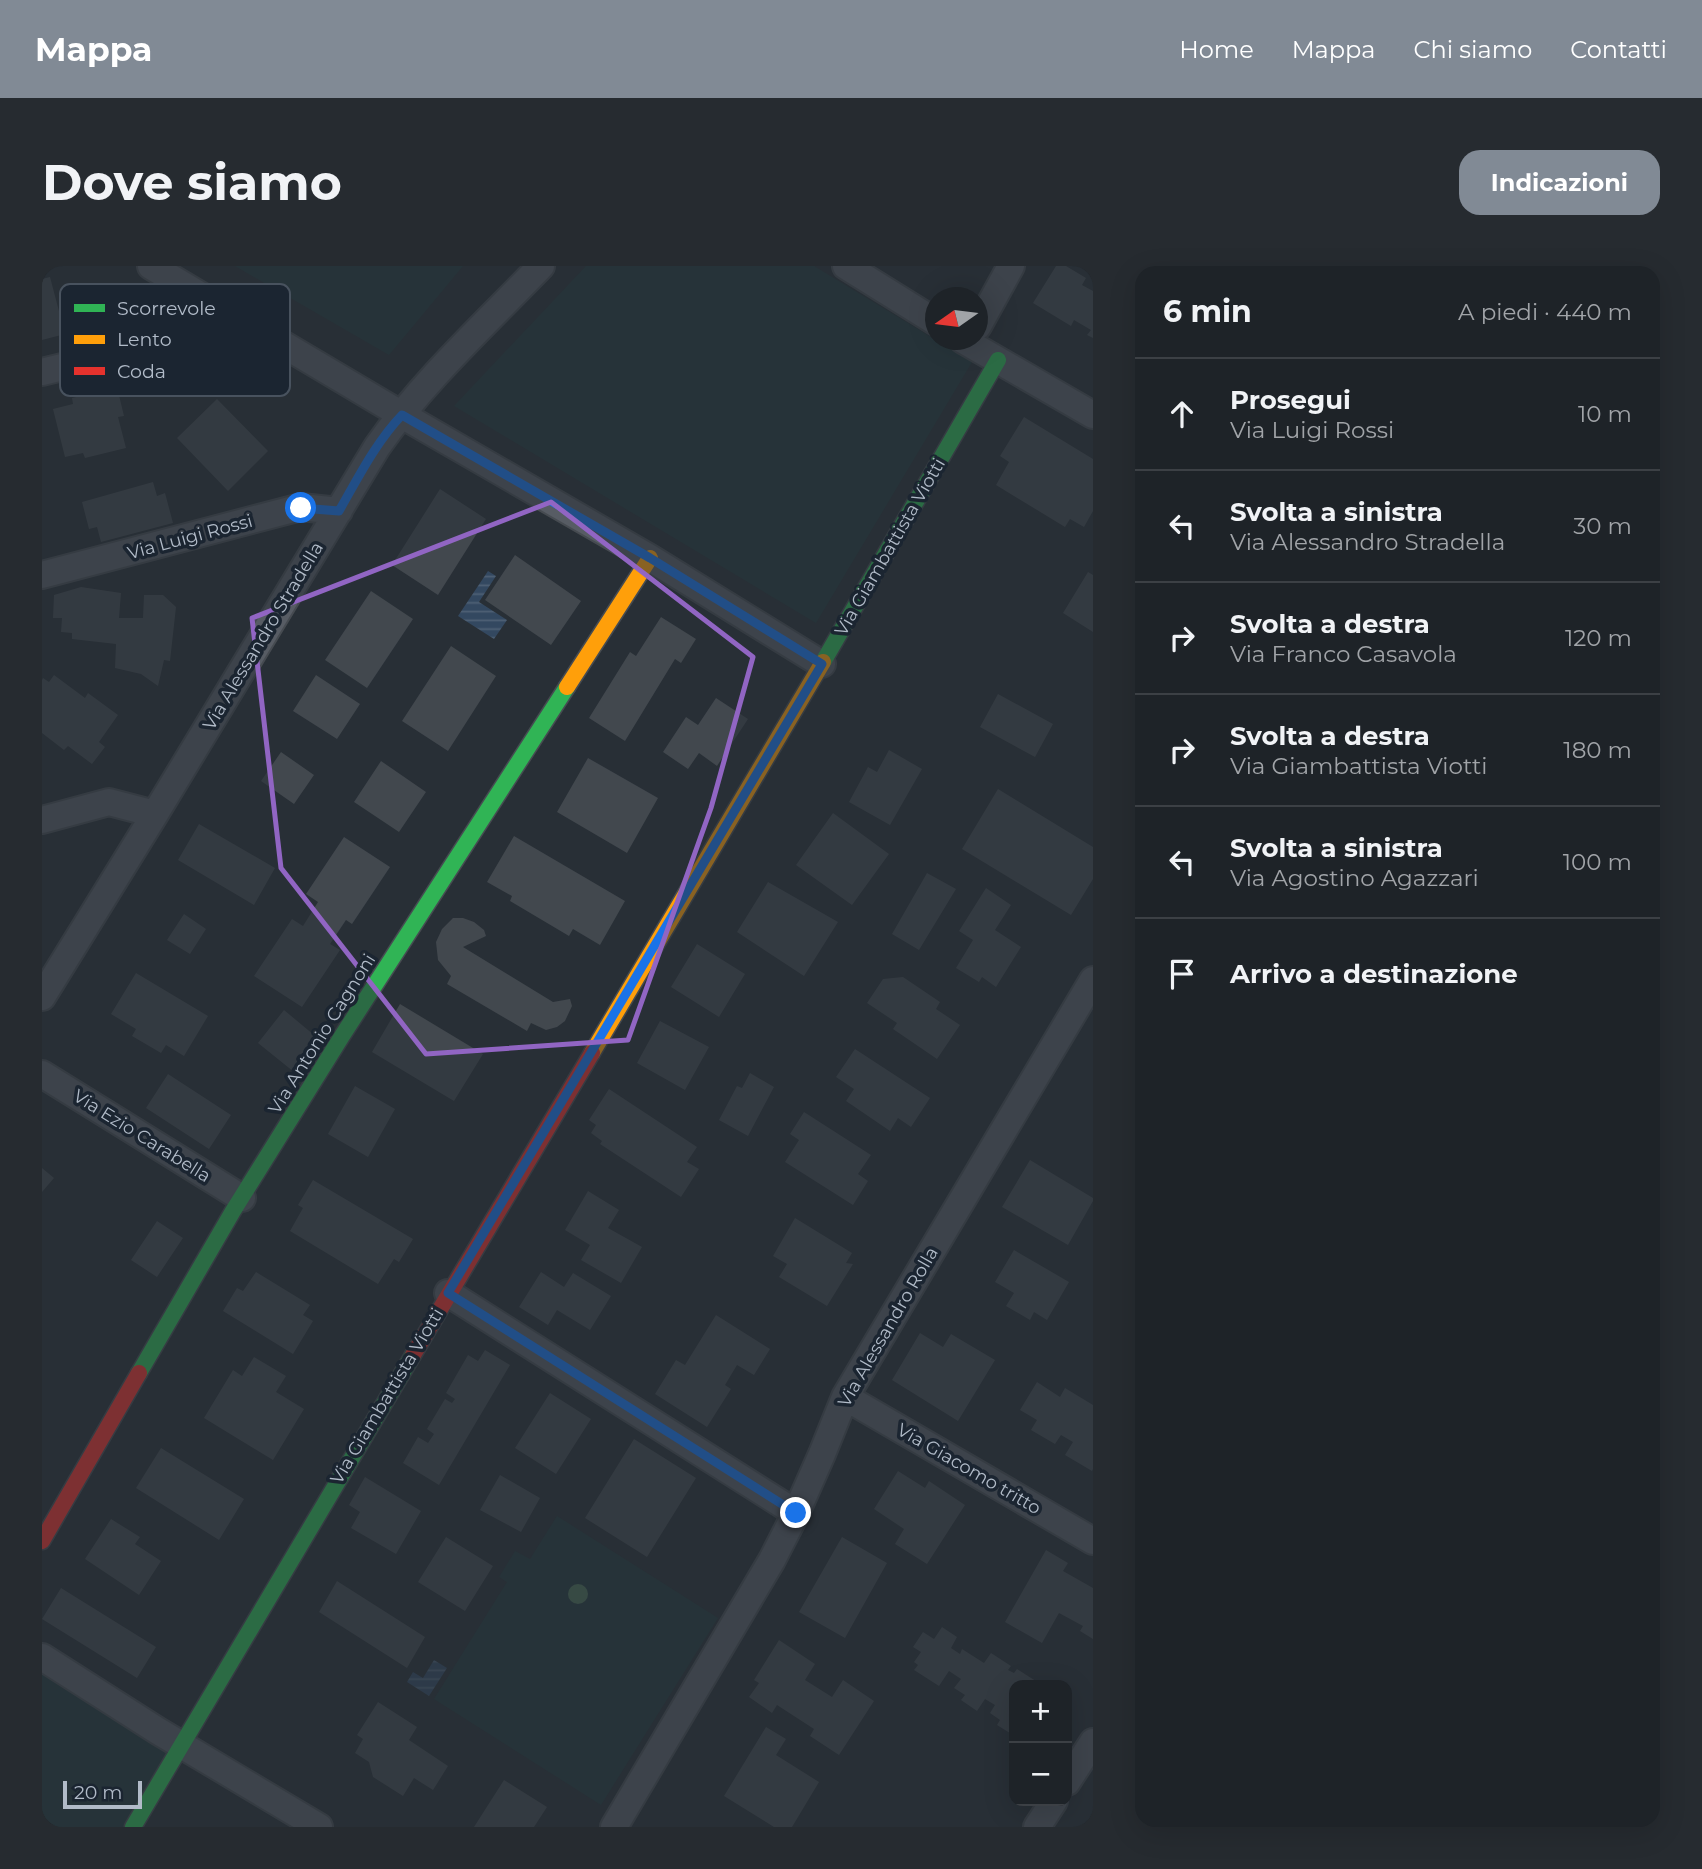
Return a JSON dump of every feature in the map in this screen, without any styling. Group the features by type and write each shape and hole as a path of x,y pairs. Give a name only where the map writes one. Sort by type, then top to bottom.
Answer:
{"street":[{"path":"151,266 181,284"},
{"name":"Via Alessandro Stradella","path":"42,997 156,814 377,447 429,382 541,266"},
{"path":"846,266 925,315"},
{"path":"988,306 1011,266"},
{"path":"290,349 650,558 822,664"},
{"path":"986,350 998,360 1093,415"},
{"name":"Via Giambattista Viotti","path":"133,1827 822,664 998,360"},
{"path":"42,372 60,368"},
{"name":"Via Luigi Rossi","path":"42,575 301,508 339,511"},
{"name":"Via Antonio Cagnoni","path":"42,1541 242,1198 357,1013 650,558"},
{"path":"42,820 108,802 156,814"},
{"name":"Via Alessandro Rolla","path":"614,1827 772,1560 796,1513 845,1397 1093,980"},
{"name":"Via Ezio Carabella","path":"42,1074 242,1198"},
{"path":"448,1293 796,1513"},
{"name":"Via Giacomo tritto","path":"845,1397 1093,1541"},
{"path":"42,1657 318,1827"},
{"path":"1072,1774 1093,1742"},
{"path":"1037,1827 1051,1806"}],"highlighted area":[{"path":"551,502 753,657 711,808 628,1040 426,1054 281,868 252,618"}],"green space":[{"path":"235,266 463,266 389,355 290,298 290,284 266,284"},
{"path":"586,266 814,266 925,333 925,350 952,350 972,362 816,623 454,406"},
{"path":"557,1516 718,1618 601,1805 434,1699 507,1582 499,1577 515,1551 530,1559"},
{"path":"42,1657 182,1745 133,1827 42,1827"}],"water":[{"path":"488,571 496,576 479,602 507,620 494,639 458,616"},
{"path":"434,1660 447,1668 429,1696 407,1682 413,1672 423,1678"}],"building":[{"path":"1056,266 1066,266 1086,278 1082,285 1093,291 1093,338 1087,335 1091,330 1074,320 1071,326 1033,303"},
{"path":"50,277 60,315 60,335 42,340 42,279"},
{"path":"119,396 124,416 118,417 126,448 85,458 83,453 65,457 53,409 73,404 72,398"},
{"path":"217,399 268,451 228,491 177,438"},
{"path":"1024,417 1093,459 1093,511 1084,527 1070,519 1065,527 996,485 1009,462 1000,456"},
{"path":"153,482 157,496 165,493 173,523 101,542 97,527 89,529 82,502"},
{"path":"440,489 486,519 438,595 392,565"},
{"path":"515,555 581,601 551,645 485,600"},
{"path":"1088,572 1093,575 1093,632 1063,613"},
{"path":"81,587 121,593 119,618 143,618 144,595 163,595 176,607 170,661 164,660 158,686 141,674 115,668 116,644 72,639 72,633 61,632 62,618 53,618 54,595"},
{"path":"371,591 413,619 367,688 325,660"},
{"path":"661,617 696,639 681,663 675,659 625,741 589,718 630,652 636,656"},
{"path":"451,646 496,676 448,751 402,721"},
{"path":"54,675 85,698 88,693 118,715 99,742 105,747 92,764 68,746 64,750 42,733 42,680 43,678 49,682"},
{"path":"316,675 360,704 337,739 293,711"},
{"path":"998,694 1053,724 1035,757 980,727"},
{"path":"716,698 748,719 717,766 699,753 688,769 663,752 686,717 698,725"},
{"path":"889,750 922,769 890,825 849,802 868,767 877,772"},
{"path":"281,752 314,775 294,804 261,781"},
{"path":"588,758 658,798 627,853 557,812"},
{"path":"381,761 426,792 399,832 354,802"},
{"path":"998,789 1093,847 1093,879 1071,915 962,849"},
{"path":"833,813 889,854 852,905 796,865"},
{"path":"199,824 275,868 254,905 178,860"},
{"path":"514,836 625,901 600,945 573,929 569,936 510,901 512,896 487,882"},
{"path":"344,837 390,867 352,924 346,920 330,944 340,950 302,1007 254,976 292,919 303,926 318,902 306,894"},
{"path":"927,873 956,889 919,950 892,934"},
{"path":"768,882 838,922 804,976 737,932"},
{"path":"986,888 1011,905 995,930 1021,947 996,987 982,977 979,982 956,968 973,940 959,931"},
{"path":"184,914 206,929 190,954 167,940"},
{"path":"453,918 474,922 484,930 486,936 463,947 553,1002 570,999 572,1006 565,1021 546,1030 531,1023 527,1031 447,984 451,976 438,960 436,942 442,929"},
{"path":"697,944 745,974 719,1017 671,987"},
{"path":"136,973 208,1016 184,1056 166,1045 161,1053 132,1036 136,1029 111,1014"},
{"path":"903,977 940,1002 936,1009 960,1025 937,1059 893,1029 897,1023 867,1003 883,979"},
{"path":"400,1004 483,1054 454,1101 372,1052"},
{"path":"284,1010 320,1040 294,1072 258,1043"},
{"path":"660,1021 709,1047 685,1090 637,1063"},
{"path":"855,1049 930,1098 911,1127 898,1118 890,1131 846,1101 854,1089 836,1077"},
{"path":"750,1073 774,1087 748,1136 719,1120 737,1086 742,1088"},
{"path":"168,1074 231,1115 209,1149 146,1108"},
{"path":"355,1086 395,1109 368,1157 328,1134"},
{"path":"609,1089 697,1147 687,1162 699,1169 681,1197 600,1144 602,1141 591,1133 596,1125 589,1120"},
{"path":"804,1112 871,1155 858,1174 868,1181 853,1205 785,1162 799,1140 790,1134"},
{"path":"1030,1160 1093,1198 1068,1245 1002,1207"},
{"path":"42,1168 54,1178 42,1192"},
{"path":"313,1180 413,1239 399,1262 394,1259 378,1284 290,1231 303,1208 298,1205"},
{"path":"588,1191 619,1210 608,1228 642,1247 621,1283 581,1260 590,1245 565,1230"},
{"path":"795,1218 852,1253 846,1263 853,1264 827,1306 779,1277 787,1264 773,1256"},
{"path":"157,1221 183,1238 157,1277 131,1260"},
{"path":"1014,1250 1069,1282 1047,1320 1034,1312 1030,1320 1006,1306 1014,1293 995,1282"},
{"path":"256,1272 310,1305 303,1315 313,1321 293,1354 223,1311 237,1288 243,1291"},
{"path":"541,1272 564,1287 573,1273 611,1296 590,1330 557,1310 548,1325 519,1307"},
{"path":"716,1315 770,1349 754,1375 737,1365 725,1385 731,1389 707,1427 655,1394 676,1360 685,1365"},
{"path":"920,1333 943,1347 951,1334 995,1360 958,1421 892,1380"},
{"path":"485,1350 510,1365 439,1485 403,1463 418,1437 428,1443 434,1434 427,1429 445,1399 452,1403 455,1399 446,1393 468,1355 478,1361"},
{"path":"254,1357 286,1376 276,1392 304,1409 273,1460 204,1418 233,1370 242,1376"},
{"path":"1037,1382 1060,1397 1065,1388 1093,1405 1092,1471 1065,1455 1073,1442 1061,1435 1055,1444 1031,1430 1037,1420 1020,1410"},
{"path":"550,1393 591,1419 556,1474 515,1448"},
{"path":"634,1439 696,1478 647,1557 585,1518"},
{"path":"161,1448 244,1499 219,1540 136,1488"},
{"path":"898,1471 925,1488 929,1481 965,1505 927,1564 895,1544 904,1529 874,1509"},
{"path":"500,1475 540,1498 521,1532 480,1510"},
{"path":"365,1477 421,1511 396,1554 351,1528 360,1512 349,1505"},
{"path":"111,1519 140,1537 135,1544 161,1561 139,1595 85,1559"},
{"path":"446,1537 493,1566 465,1611 418,1582"},
{"path":"842,1537 887,1563 845,1638 799,1612"},
{"path":"1046,1550 1068,1563 1063,1571 1093,1588 1093,1639 1080,1631 1083,1626 1059,1613 1042,1643 1005,1622"},
{"path":"337,1581 425,1637 407,1668 319,1612"},
{"path":"61,1588 156,1647 137,1678 42,1619"},
{"path":"942,1627 957,1637 951,1648 960,1654 962,1649 984,1663 991,1653 1011,1666 1008,1670 1014,1673 1017,1669 1034,1680 1009,1680 1009,1732 997,1725 1000,1720 990,1713 995,1705 985,1699 977,1711 961,1700 965,1695 954,1688 961,1679 949,1671 939,1686 914,1670 918,1665 914,1662 921,1652 913,1647 923,1632 934,1639"},
{"path":"779,1640 815,1664 805,1680 832,1697 843,1680 874,1701 839,1755 810,1736 814,1729 777,1705 772,1713 749,1697 759,1683 754,1680"},
{"path":"378,1702 417,1727 409,1740 448,1766 433,1790 414,1778 403,1796 373,1777 369,1762 355,1753 363,1739 357,1735"},
{"path":"766,1727 786,1739 776,1755 819,1782 792,1827 774,1827 724,1796"},
{"path":"504,1780 547,1807 534,1827 474,1827"}],"traffic: fast":[{"path":"823,662 998,360"},
{"path":"139,1373 233,1211 342,1036 567,687"},
{"path":"133,1827 413,1355"}],"traffic: slow":[{"path":"567,687 650,558"},
{"path":"592,1053 823,662"}],"traffic: jam":[{"path":"413,1355 592,1053"},
{"path":"42,1541 139,1373"}],"route":[{"path":"301,508 339,511 377,447 402,415 650,558 822,664 448,1293 796,1513"}]}
